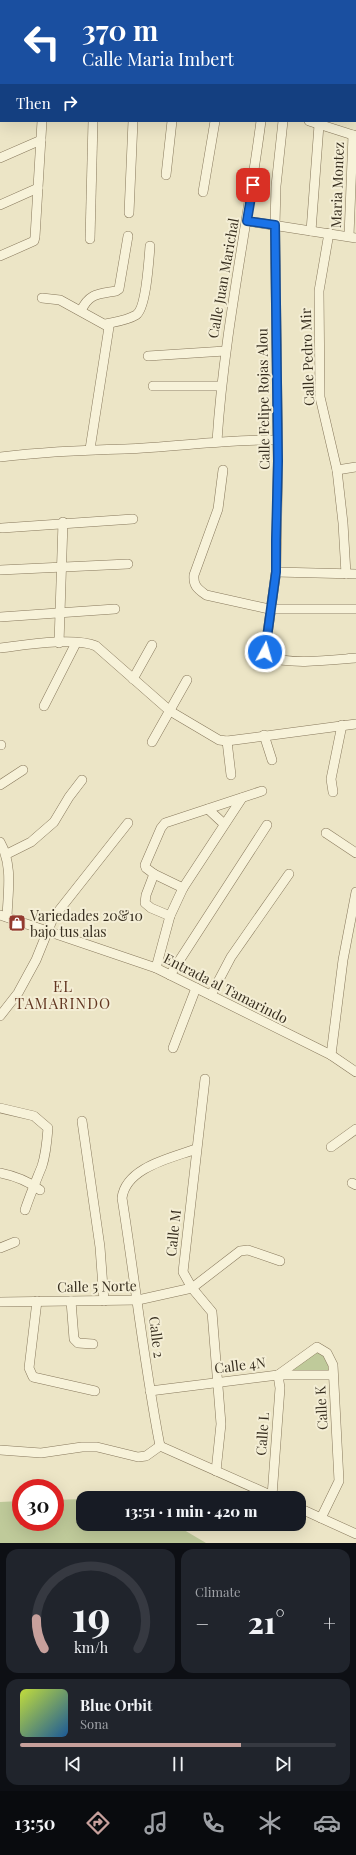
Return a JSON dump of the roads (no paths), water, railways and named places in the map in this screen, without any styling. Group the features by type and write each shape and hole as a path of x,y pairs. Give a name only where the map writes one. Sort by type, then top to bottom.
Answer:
{"street":[{"path":"0,256 34,241 36,237 42,122"},
{"path":"90,239 93,122"},
{"path":"129,213 133,122"},
{"path":"166,175 172,122"},
{"path":"203,192 216,122"},
{"name":"Calle Juan Marichal","path":"217,441 225,351 247,221 261,122"},
{"name":"Calle Felipe Rojas Alou","path":"283,122 276,186 275,225 277,440 276,572 269,609 265,652 268,657 276,660 327,661 356,658"},
{"path":"312,122 354,135"},
{"path":"311,231 319,125"},
{"name":"Maria Montez","path":"352,237 354,135"},
{"path":"0,158 41,140"},
{"path":"0,205 38,188"},
{"path":"247,221 352,237"},
{"name":"Calle Pedro Mir","path":"329,233 319,291 320,397 338,470 346,574"},
{"path":"81,311 86,301 90,297 118,290 128,236"},
{"path":"106,324 135,316 139,312 144,300 150,246"},
{"path":"42,298 56,298 109,327 90,449"},
{"path":"148,356 225,351"},
{"path":"153,386 221,386"},
{"path":"0,457 90,449 125,449 217,441 277,440"},
{"path":"338,470 356,467"},
{"path":"223,470 218,509 198,564 194,583 198,589 206,595 269,609 356,609"},
{"path":"2,528 63,522 133,519"},
{"path":"59,643 63,522"},
{"path":"0,570 128,564"},
{"path":"276,572 356,574"},
{"path":"0,617 115,609"},
{"path":"0,648 88,642 96,646 170,711 219,740 227,741 356,724"},
{"path":"44,706 76,643"},
{"path":"133,678 152,645"},
{"path":"152,742 188,680"},
{"path":"333,792 331,779 342,725"},
{"path":"264,735 272,760"},
{"path":"227,741 231,775"},
{"path":"0,785 23,770"},
{"path":"7,854 31,842 54,822 69,797 82,780"},
{"path":"183,888 148,871 145,865 161,828 165,823 262,791"},
{"path":"156,968 170,916 183,888 242,798"},
{"path":"208,809 224,824"},
{"path":"0,1016 18,993 36,960 53,918 128,824"},
{"path":"170,975 267,825"},
{"path":"326,833 356,852"},
{"path":"0,842 7,854 9,876 3,916"},
{"path":"154,874 146,895 145,903 151,908 170,916"},
{"path":"211,995 232,957 289,874"},
{"path":"331,1055 343,960 356,892"},
{"name":"Entrada al Tamarindo","path":"3,916 78,940 156,968 331,1055 356,1072"},
{"path":"173,1048 196,988"},
{"name":"Calle M","path":"205,1079 196,1149 184,1272 192,1288 212,1312 221,1424 216,1471"},
{"path":"0,1108 34,1116 48,1128 46,1148 36,1188 25,1210"},
{"path":"82,1121 100,1247 104,1300"},
{"path":"331,1147 356,1129"},
{"name":"Calle 2","path":"160,1446 150,1391 122,1198 123,1189 133,1176 146,1168 196,1149"},
{"path":"0,1173 14,1176 36,1188"},
{"path":"0,1248 15,1242"},
{"path":"192,1288 240,1252 248,1250 280,1261"},
{"name":"Calle 5 Norte","path":"0,1302 138,1300 192,1288"},
{"path":"37,1301 29,1368 30,1373 33,1377 95,1391"},
{"path":"71,1301 74,1339 78,1343 93,1344"},
{"name":"Calle K","path":"278,1375 317,1347 327,1353 333,1365 339,1481 321,1518"},
{"name":"Calle 4N","path":"150,1391 278,1375 334,1375"},
{"name":"Calle L","path":"274,1491 280,1388 278,1375"},
{"path":"0,1450 41,1453 97,1447 138,1457 146,1456 160,1446 261,1491"},
{"path":"306,1511 356,1534"}],"place":[{"name":"Variedades 20&10 bajo tus alas","path":"17,923"}],"district":[{"name":"EL TAMARINDO","path":"63,994"}]}
